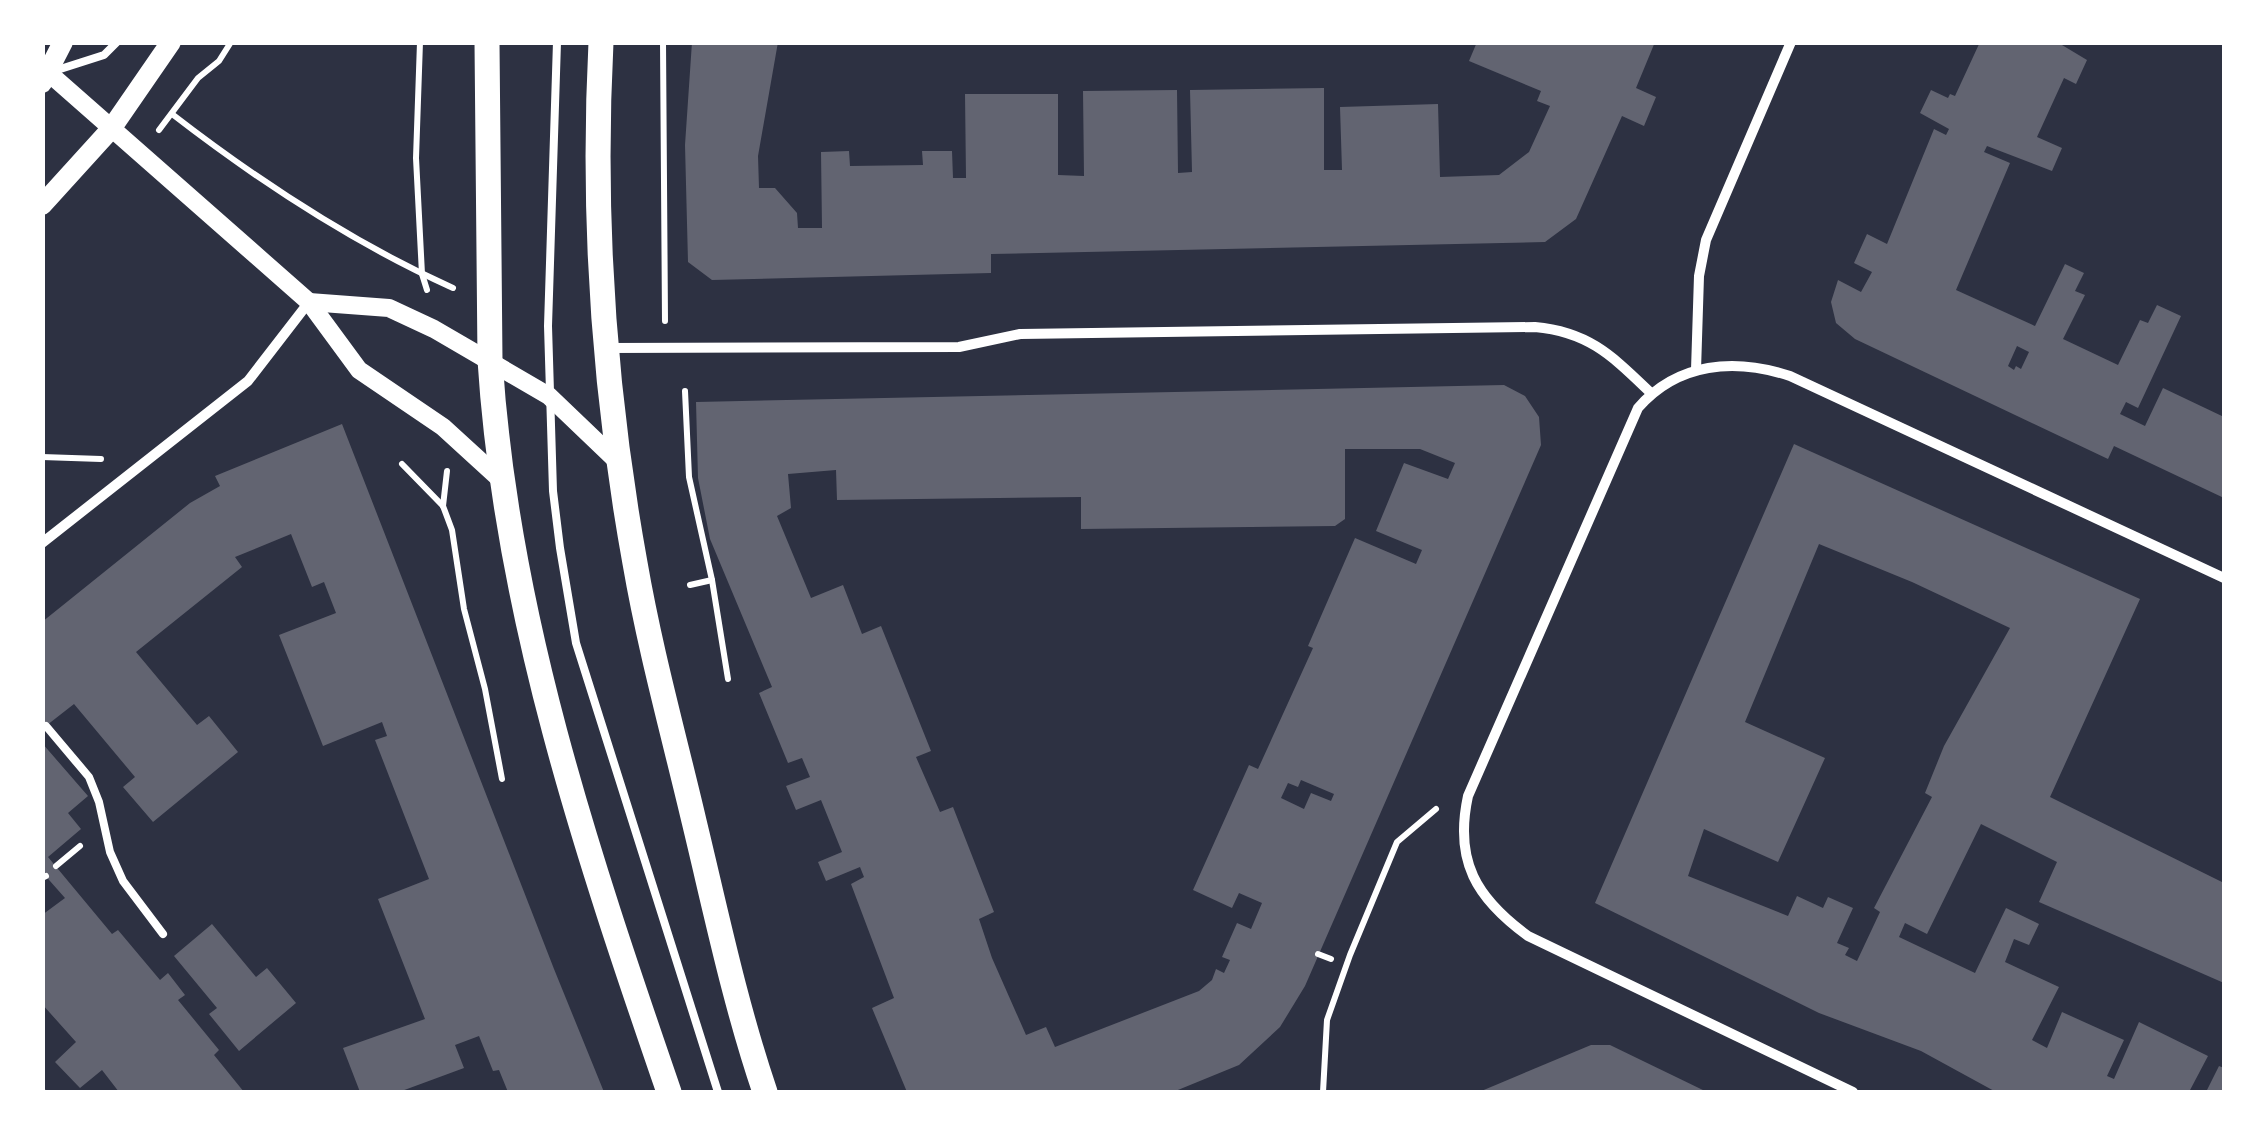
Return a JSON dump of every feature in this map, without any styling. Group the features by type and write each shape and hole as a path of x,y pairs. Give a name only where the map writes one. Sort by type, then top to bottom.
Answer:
{"main road":[{"path":"45,74 63,42"},
{"path":"42,205 111,129 171,42"},
{"path":"487,42 490,360 502,480 533,651 555,735 669,1092"},
{"path":"600,42 599,226 618,462 635,566 678,751 721,933 765,1092"}],"street":[{"path":"1696,370 1699,276 1706,240 1792,42"},
{"path":"45,74 309,302 359,370 443,428 502,480"},
{"path":"309,302 389,308 490,360 549,396 618,462"},
{"path":"42,543 248,381 309,302"},
{"path":"608,348 958,347 1020,334 1535,327 1583,337 1651,393"},
{"path":"1853,1092 1528,936 1499,912 1477,886 1465,856 1462,837 1468,796 1638,408 1651,393 1696,370 1753,366 1790,376 2224,578"}],"lane":[{"path":"45,74 104,55 118,42"},
{"path":"557,42 549,261 549,396 553,491 576,643 718,1092"},
{"path":"46,726 88,777 122,881 164,934"}],"path":[{"path":"231,42 172,114 234,162 335,228 462,292"},
{"path":"420,42 416,158 422,274"},
{"path":"662,42 665,326"},
{"path":"685,391 688,477 712,580 728,678"},
{"path":"42,458 146,460"},
{"path":"402,464 443,506 452,530 464,609 502,780"},
{"path":"443,506 446,471"},
{"path":"690,585 712,580"},
{"path":"1323,1092 1327,1020 1397,842 1481,768"},
{"path":"1318,954 1331,959"}],"building":[{"path":"692,42 778,42 758,156 759,188 775,188 797,213 798,228 822,228 821,152 849,151 850,166 923,165 922,151 952,151 953,178 966,178 965,94 1058,94 1058,175 1084,176 1083,91 1177,90 1178,173 1192,172 1190,90 1324,88 1324,170 1342,170 1340,107 1438,104 1440,177 1499,175 1529,152 1550,106 1537,101 1541,91 1469,61 1477,42 1655,42 1636,88 1656,97 1644,126 1622,116 1576,219 1545,242 991,254 991,273 712,280 688,262 685,145"},
{"path":"1980,42 2057,42 2087,60 2076,84 2064,78 2037,137 2062,148 2052,171 1987,146 1984,152 2010,163 1956,290 2035,326 2065,264 2084,273 2075,291 2085,295 2063,339 2118,365 2140,320 2148,323 2157,305 2181,316 2138,408 2126,402 2120,414 2145,426 2163,388 2224,417 2224,498 2114,446 2108,459 1855,339 1836,323 1831,302 1838,280 1861,292 1872,272 1854,263 1867,234 1887,244 1934,129 1946,135 1949,129 1920,113 1931,90 1948,98 1950,94 1955,96","holes":["2017,346 2029,352 2021,369 2008,366"]},
{"path":"1504,385 1525,396 1539,417 1541,445 1305,986 1280,1027 1239,1065 1173,1092 907,1092 872,1008 894,998 851,884 864,877 860,867 826,881 818,862 842,852 821,800 796,810 786,786 810,777 802,758 788,763 759,693 772,687 710,539 698,478 696,402","holes":["1345,449 1420,449 1455,463 1448,479 1404,463 1376,531 1422,550 1416,564 1355,538 1308,646 1313,648 1258,769 1249,765 1193,890 1232,908 1239,893 1262,903 1251,929 1237,923 1222,957 1230,960 1224,973 1216,969 1212,980 1199,991 1055,1047 1046,1027 1026,1035 979,919 994,912 953,807 940,812 916,757 931,751 881,626 862,634 843,585 811,598 777,516 791,508 788,474 836,470 837,500 1081,497 1081,529 1335,526 1345,519","1301,780 1334,794 1331,801 1311,793 1304,809 1281,798 1288,783 1298,787"]},
{"path":"342,424 604,1092 508,1092 499,1070 493,1071 479,1036 455,1045 464,1068 399,1092 360,1092 343,1048 425,1019 378,899 429,879 375,740 387,736 382,722 323,746 279,635 336,613 324,582 312,587 291,534 235,557 242,567 136,652 197,725 209,716 238,752 153,822 123,787 135,777 74,704 42,729 42,622 190,503 220,486 215,476"},
{"path":"1794,444 2140,599 2050,797 2224,883 2224,983 2039,902 2057,862 1981,824 1927,934 1905,923 1899,937 1975,973 2006,908 2039,924 2029,945 2014,939 2005,962 2059,987 2032,1040 2047,1048 2062,1012 2124,1040 2107,1076 2114,1079 2139,1022 2208,1056 2189,1092 1996,1092 1921,1051 1819,1013 1595,903","holes":["1819,544 2010,628 1944,746 1925,793 1932,797 1874,908 1880,912 1857,961 1845,955 1849,948 1837,943 1853,908 1828,897 1823,908 1797,896 1788,916 1688,876 1704,829 1778,862 1825,758 1745,722"]},
{"path":"42,743 88,796 68,813 81,829 48,857 112,934 118,930 160,980 168,973 185,995 178,1000 219,1050 214,1055 244,1092 119,1092 102,1070 80,1088 55,1062 76,1042 42,1004 42,915 65,898 42,872"},
{"path":"212,924 256,977 267,968 296,1003 239,1051 209,1014 217,1008 174,956"},
{"path":"1591,1045 1610,1045 1707,1092 1479,1092"},
{"path":"2219,1066 2224,1068 2224,1092 2206,1092"}]}
